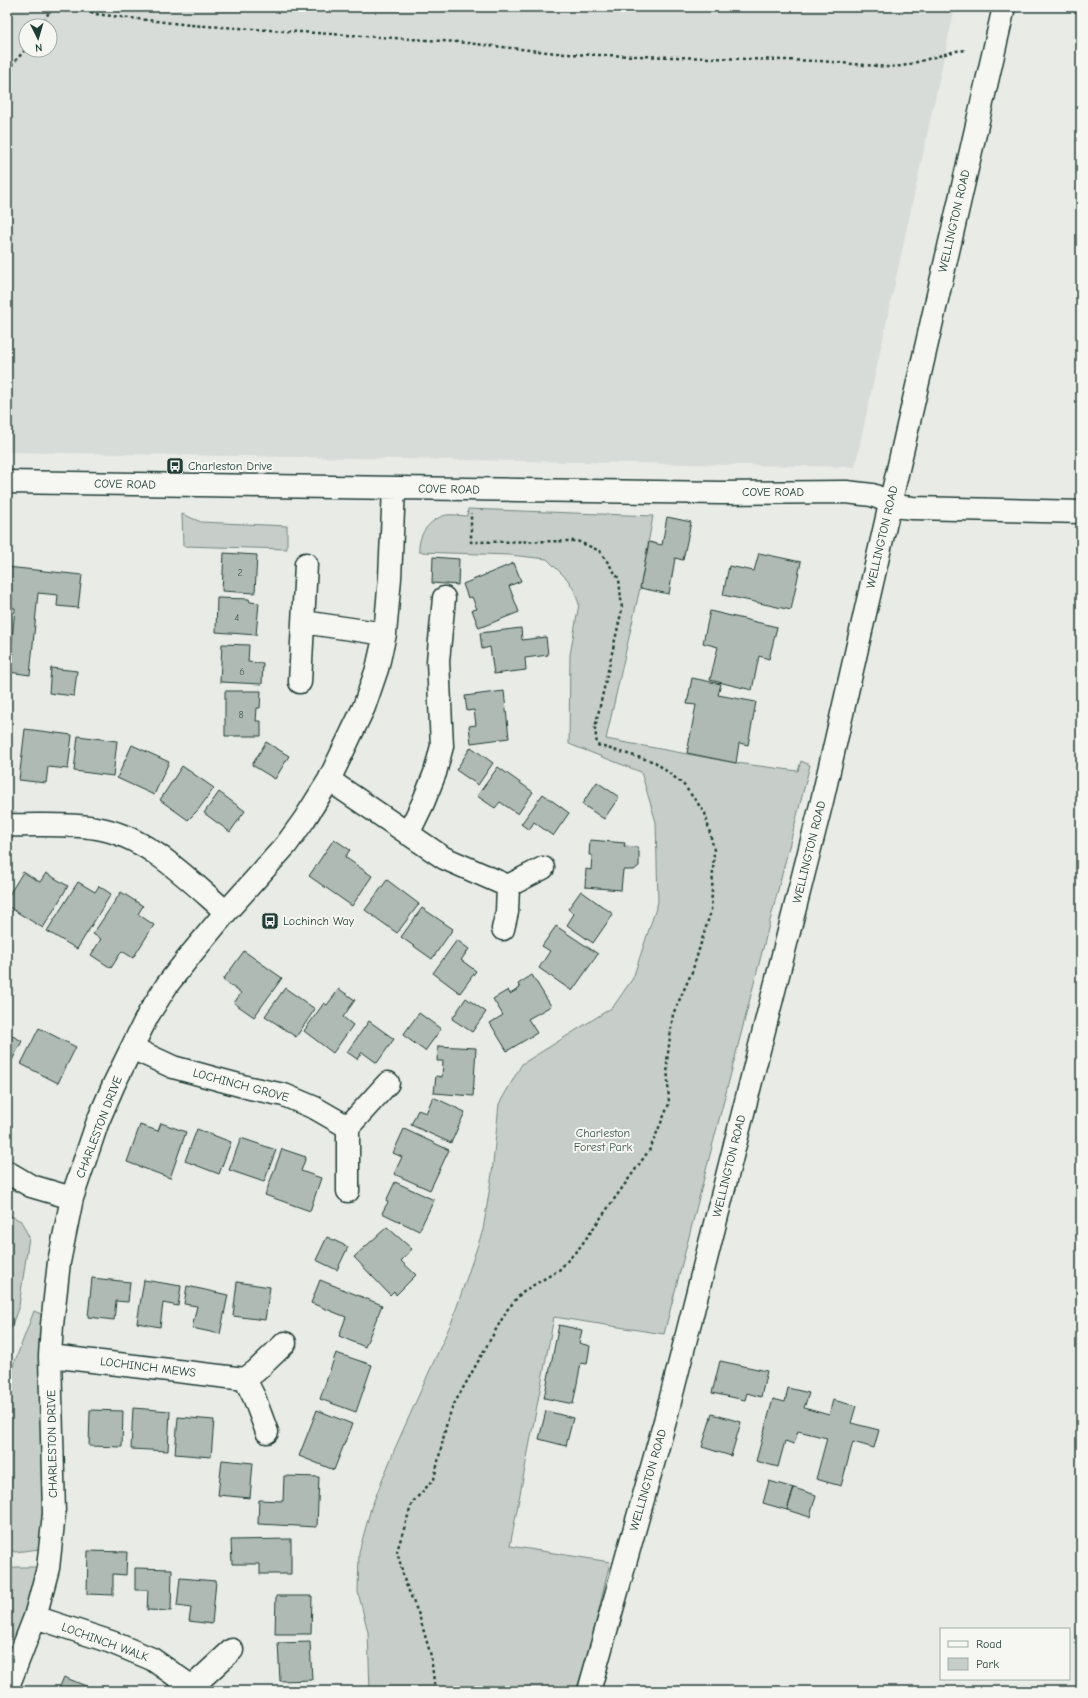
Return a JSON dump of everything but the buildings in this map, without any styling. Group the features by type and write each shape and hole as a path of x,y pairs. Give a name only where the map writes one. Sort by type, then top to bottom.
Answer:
{"street":[{"name":"WELLINGTON ROAD","path":"589,1691 667,1413 822,800 1004,7"},
{"name":"COVE ROAD","path":"7,482 722,493 846,492 872,495 890,503 913,508 1081,512"},
{"name":"CHARLESTON DRIVE","path":"7,1689 35,1617 48,1568 54,1514 50,1356 52,1325 59,1262 72,1198 98,1121 132,1048 167,985 226,912 286,845 304,820 329,780 364,707 377,669 385,634 390,578 394,488"},
{"path":"300,682 306,564"},
{"path":"408,834 435,773 442,746 438,661 444,598"},
{"path":"303,622 385,634"},
{"path":"329,780 444,858 508,886"},
{"path":"7,825 64,824 96,828 119,833 146,848 181,873 226,912"},
{"path":"508,886 543,868"},
{"path":"503,929 507,912 508,886"},
{"name":"LOCHINCH GROVE","path":"132,1048 172,1067 250,1088 284,1095 315,1108 348,1127"},
{"path":"348,1191 348,1127 388,1083"},
{"path":"7,1172 31,1186 72,1198"},
{"path":"267,1432 254,1397 245,1379 256,1371 285,1344"},
{"name":"LOCHINCH MEWS","path":"50,1356 245,1379"},
{"name":"LOCHINCH WALK","path":"35,1617 111,1642 152,1659 194,1689 232,1650"}],"path":[{"path":"46,18 52,7"},
{"path":"72,7 95,14 182,25 458,42 565,54 820,61 887,67 903,66 956,51 994,47"},
{"path":"7,70 18,58"},
{"path":"435,1691 431,1656 419,1615 405,1582 397,1551 412,1504 434,1479 446,1422 453,1406 507,1310 522,1292 559,1270 565,1264 580,1247 650,1149 669,1104 667,1061 673,1014 692,972 711,911 714,850 705,813 683,784 655,762 597,745 595,728 622,609 619,579 600,551 577,541 472,542 471,513"}],"shaded area":[{"path":"7,7 955,7 855,467 7,452"}],"green space":[{"name":"Charleston Forest Park","path":"468,509 653,516 640,588 606,739 736,763 798,771 801,761 810,765 664,1334 554,1317 510,1546 610,1562 591,1644 576,1691 370,1691 368,1632 358,1592 359,1552 371,1508 396,1446 452,1321 483,1230 492,1174 499,1104 522,1064 613,1007 633,978 658,902 656,822 641,772 569,744 570,655 579,604 574,590 568,580 547,559 510,555 419,552 422,534 429,524 446,515 467,516"},
{"path":"182,514 201,522 287,526 287,549 183,546"},
{"path":"7,1214 21,1221 29,1237 19,1306 7,1338"},
{"path":"34,1311 41,1314 44,1496 39,1549 15,1552 7,1548 7,1376 12,1369"},
{"path":"15,1567 36,1567 28,1614 7,1662 7,1573"}],"place":[{"name":"Charleston Drive","path":"175,466"},
{"name":"Lochinch Way","path":"270,921"}]}
